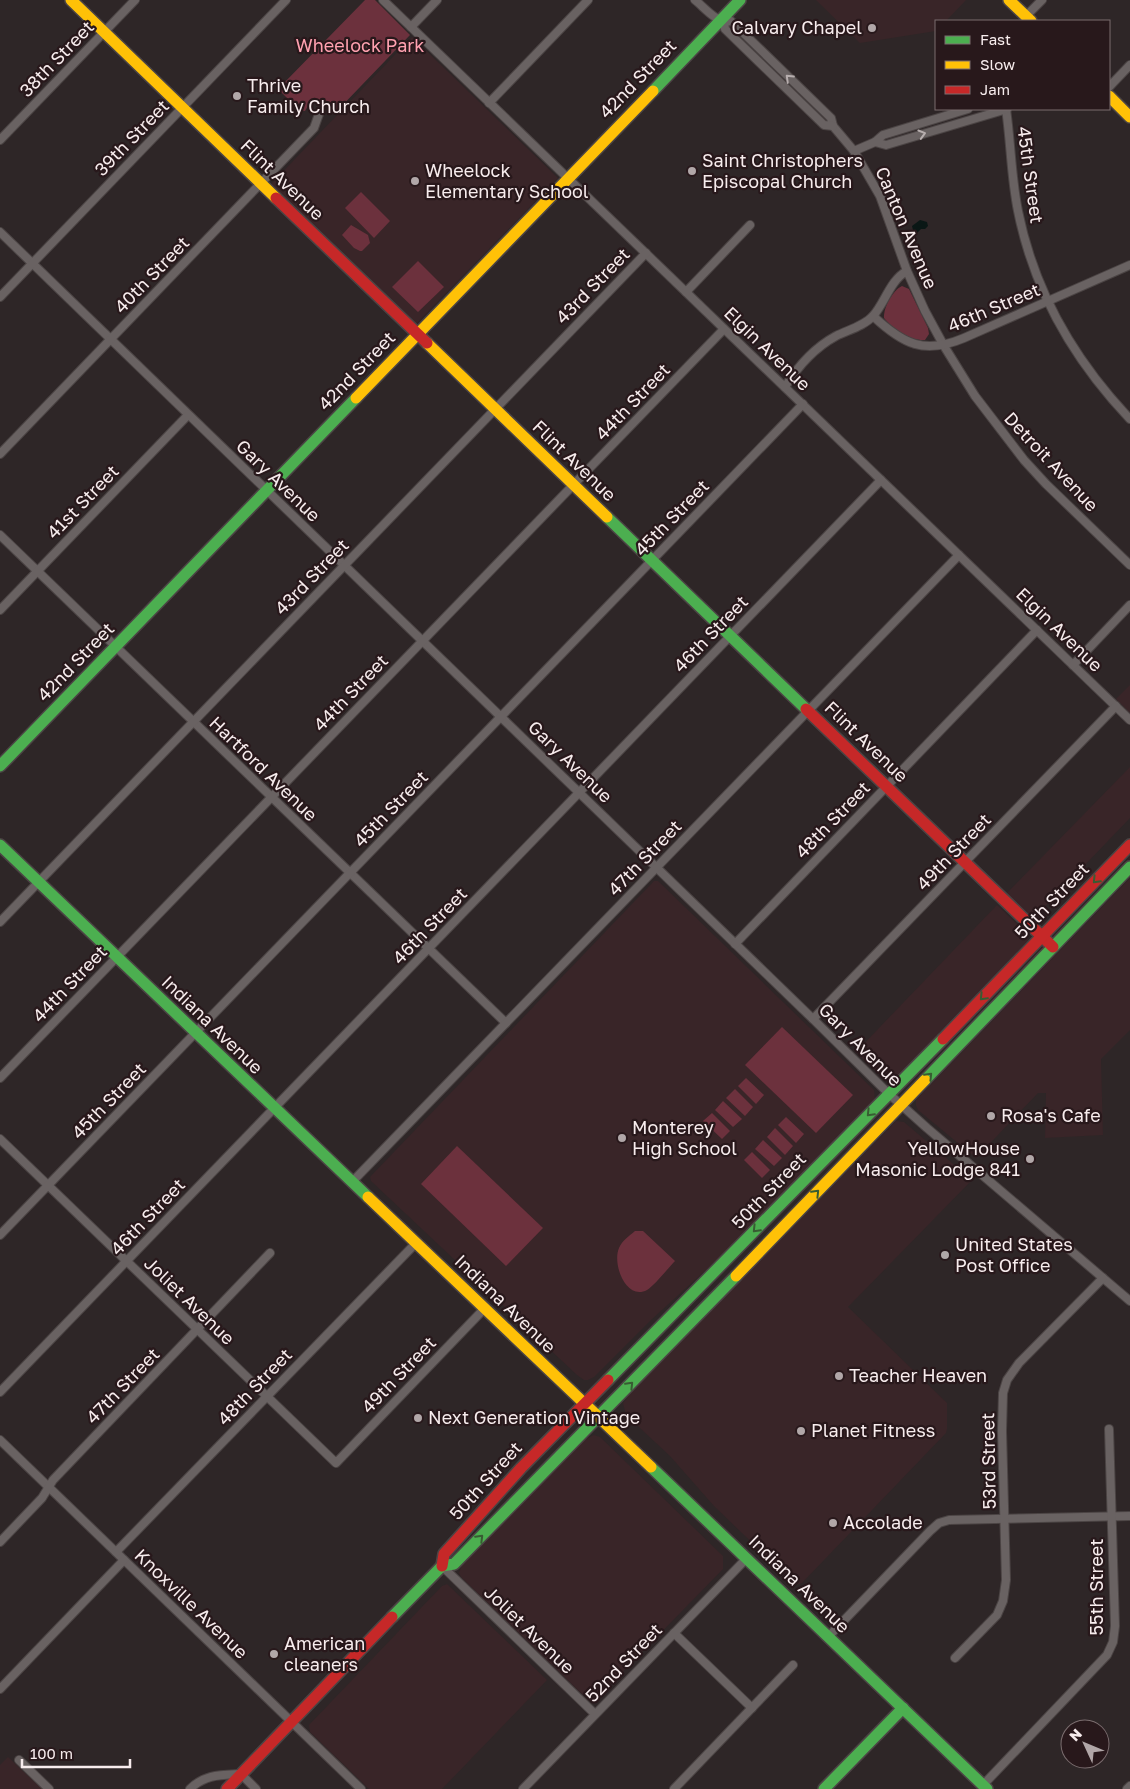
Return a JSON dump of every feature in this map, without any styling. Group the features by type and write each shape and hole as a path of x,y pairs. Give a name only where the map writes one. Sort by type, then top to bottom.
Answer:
{"main road":[{"name":"Flint Avenue","path":"71,0 1053,947"},
{"name":"42nd Street","path":"0,766 722,21 740,0"},
{"path":"1009,0 1029,19"},
{"path":"1110,97 1130,117"},
{"name":"50th Street","path":"227,1789 442,1566 444,1554 521,1468 889,1094 1130,844"},
{"name":"Indiana Avenue","path":"0,845 985,1787"},
{"name":"50th Street","path":"442,1566 454,1564 599,1417 1130,867"},
{"path":"831,1787 903,1708"}],"street":[{"name":"38th Street","path":"0,140 135,0"},
{"name":"39th Street","path":"0,297 286,0"},
{"name":"Elgin Avenue","path":"383,0 1130,720"},
{"path":"411,27 438,0"},
{"path":"490,103 588,0"},
{"name":"Canton Avenue","path":"695,0 712,16 722,21 731,21 831,118 833,126 854,151 880,196 907,271 925,311 944,346"},
{"path":"1029,19 1042,0"},
{"name":"Canton Avenue","path":"722,21 725,29 824,125 833,126"},
{"path":"1110,86 1130,65"},
{"path":"800,102 807,95"},
{"path":"854,151 876,142 883,135 965,110"},
{"path":"876,142 886,145 1003,110"},
{"name":"45th Street","path":"1006,110 1010,132 1013,183 1023,234 1048,302"},
{"name":"40th Street","path":"0,454 314,128 319,114"},
{"path":"686,292 750,225"},
{"name":"Gary Avenue","path":"0,232 889,1094 1130,1301"},
{"name":"43rd Street","path":"0,922 646,253"},
{"name":"46th Street","path":"873,316 887,329 906,341 925,347 944,346 1130,265"},
{"path":"785,387 803,362 824,343 862,324 873,316 897,279 907,271"},
{"path":"1048,302 1080,359 1097,382 1130,419"},
{"name":"44th Street","path":"0,1078 724,328"},
{"name":"Detroit Avenue","path":"944,346 974,396 1024,460 1046,484 1130,565"},
{"name":"45th Street","path":"0,1235 803,404"},
{"name":"41st Street","path":"0,610 188,415"},
{"name":"46th Street","path":"0,1392 881,480"},
{"name":"Hartford Avenue","path":"0,536 506,1023"},
{"name":"47th Street","path":"352,1182 959,555"},
{"path":"1072,664 1130,605"},
{"name":"48th Street","path":"736,944 1037,630"},
{"name":"49th Street","path":"813,1019 1116,706"},
{"name":"Joliet Avenue","path":"0,1139 336,1463"},
{"name":"48th Street","path":"116,1552 416,1243"},
{"name":"47th Street","path":"0,1542 42,1498 53,1480 270,1253"},
{"name":"53rd Street","path":"828,1636 939,1523 947,1520 1004,1519 1002,1431 1003,1394 1007,1380 1103,1278"},
{"name":"49th Street","path":"336,1463 484,1309"},
{"name":"55th Street","path":"985,1787 1107,1655 1113,1642 1115,1626 1109,1428"},
{"name":"Knoxville Avenue","path":"0,1440 361,1789"},
{"path":"955,1658 997,1615 1003,1602 1006,1580 1004,1519 1130,1516"},
{"name":"52nd Street","path":"524,1789 747,1558"},
{"path":"0,1689 124,1560"},
{"name":"Joliet Avenue","path":"442,1566 596,1714"},
{"path":"674,1633 752,1708"},
{"path":"674,1789 793,1665"},
{"path":"19,1760 49,1789"},
{"path":"190,1789 202,1779 214,1775 241,1774 256,1789"}],"shaded area":[{"path":"816,0 966,0 947,20 935,20 935,31 860,43"},
{"name":"Wheelock Elementary School","path":"412,37 558,178 416,324 271,184"},
{"path":"920,220 927,222 928,226 917,233 913,230 912,226"},
{"path":"1130,685 1130,713 1116,699"},
{"path":"1130,767 1130,818 1035,917 1031,918 1006,894"},
{"path":"1130,878 1130,1030 1101,1059 1103,1135 1045,1138 1046,1093 1038,1093 976,1158 918,1110 916,1100"},
{"name":"Monterey High School","path":"654,881 658,881 874,1090 875,1099 719,1258 651,1320 594,1377 584,1380 371,1181 370,1177"},
{"path":"997,905 1028,935 1028,941 896,1078 886,1081 856,1052"},
{"path":"896,1121 904,1122 972,1180 848,1307 947,1403 947,1429 946,1433 802,1583 796,1585 714,1506 670,1456 626,1415 623,1403 632,1391"},
{"path":"594,1435 600,1437 723,1556 723,1569 601,1694 583,1695 459,1573 462,1565 585,1439"},
{"path":"447,1584 547,1680 442,1789 369,1789 310,1732 309,1725 442,1586"},
{"path":"8,1757 42,1789 0,1789 0,1765"}],"green space":[{"name":"Wheelock Park","path":"365,0 375,0 410,35 335,113 332,113 325,102 319,100 310,103 305,111 299,110 281,92 282,85"},
{"path":"361,192 390,221 374,238 345,208"},
{"path":"351,225 368,235 370,243 362,251 354,248 342,235"},
{"path":"418,261 444,287 418,312 392,287"},
{"path":"902,286 909,289 928,328 929,334 925,340 914,339 902,334 884,318 889,300 895,291"},
{"path":"782,1027 853,1095 816,1133 745,1065"},
{"path":"746,1078 764,1095 756,1104 738,1086"},
{"path":"735,1089 753,1107 745,1116 726,1098"},
{"path":"723,1101 742,1119 733,1127 715,1110"},
{"path":"712,1113 730,1131 722,1139 703,1121"},
{"path":"786,1117 804,1134 796,1143 778,1125"},
{"path":"775,1128 793,1146 785,1155 767,1137"},
{"path":"763,1140 782,1158 774,1166 755,1149"},
{"path":"457,1146 543,1228 506,1266 421,1184"},
{"path":"752,1152 770,1170 762,1178 744,1160"},
{"path":"635,1231 643,1231 675,1261 650,1288 639,1292 627,1286 622,1279 617,1263 620,1245"}],"traffic: fast":[{"path":"653,91 740,0"},
{"path":"0,766 356,398"},
{"path":"607,517 806,709"},
{"path":"0,845 368,1197"},
{"path":"925,1080 1130,867"},
{"path":"608,1380 943,1039"},
{"path":"392,1617 442,1566 454,1564 736,1276"},
{"path":"651,1467 987,1789"},
{"path":"824,1789 903,1708"}],"traffic: slow":[{"path":"71,0 276,198"},
{"path":"1009,0 1030,20"},
{"path":"356,398 653,91"},
{"path":"1110,97 1130,117"},
{"path":"427,343 607,517"},
{"path":"736,1276 925,1080"},
{"path":"368,1197 651,1467"}],"traffic: jam":[{"path":"276,198 427,343"},
{"path":"806,709 1053,947"},
{"path":"943,1039 1130,845"},
{"path":"442,1566 444,1554 521,1468 608,1380"},
{"path":"227,1789 392,1617"}],"place":[{"name":"Calvary Chapel","path":"872,28"},
{"name":"Thrive Family Church","path":"237,96"},
{"name":"Saint Christophers Episcopal Church","path":"692,171"},
{"name":"Wheelock Elementary School","path":"415,181"},
{"name":"Rosa's Cafe","path":"991,1116"},
{"name":"Monterey High School","path":"622,1138"},
{"name":"YellowHouse Masonic Lodge 841","path":"1030,1159"},
{"name":"United States Post Office","path":"945,1255"},
{"name":"Teacher Heaven","path":"839,1376"},
{"name":"Next Generation Vintage","path":"418,1418"},
{"name":"Planet Fitness","path":"801,1431"},
{"name":"Accolade","path":"833,1523"},
{"name":"American cleaners","path":"274,1654"}]}
